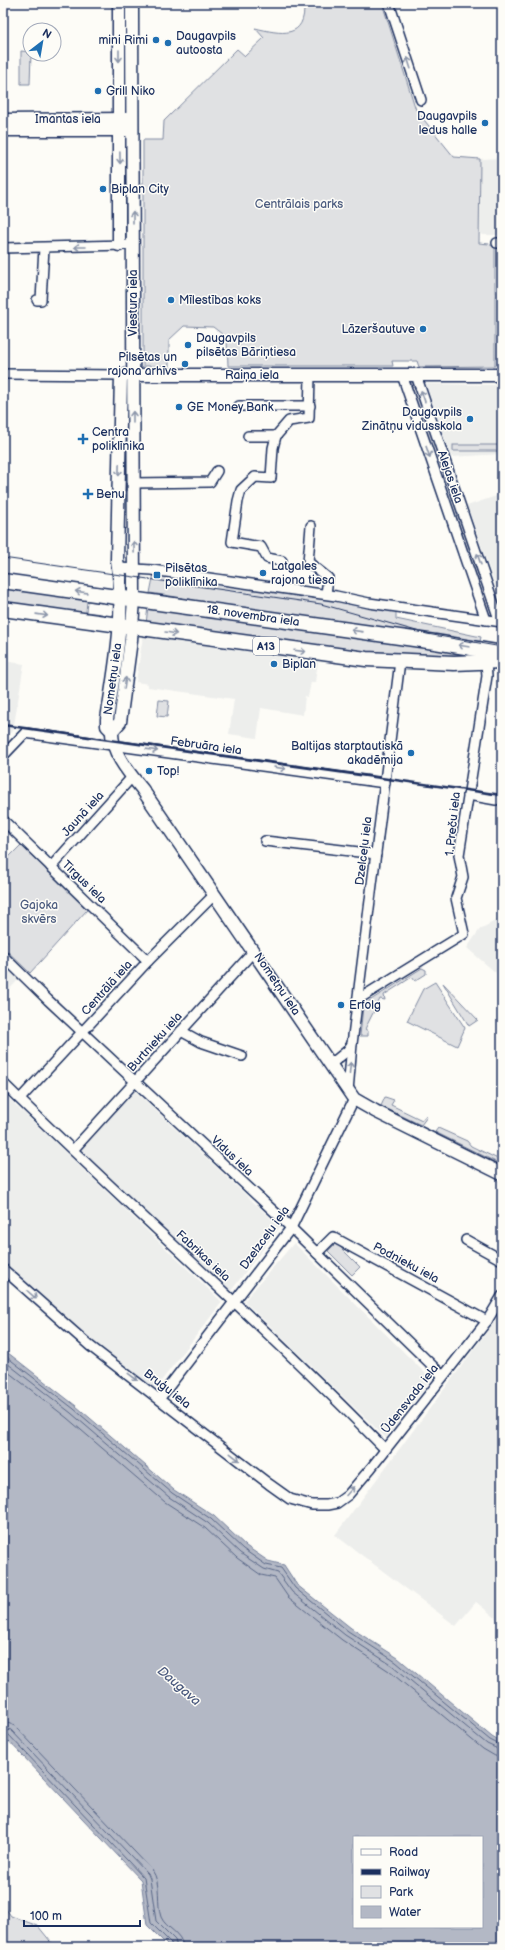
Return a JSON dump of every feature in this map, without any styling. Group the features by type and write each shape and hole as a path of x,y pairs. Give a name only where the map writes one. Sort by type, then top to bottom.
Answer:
{"main road":[{"name":"18. novembra iela","path":"3,581 502,653"},
{"name":"A13","path":"3,610 366,660 454,663 502,661"}],"street":[{"path":"119,3 119,245"},
{"name":"Viestura iela","path":"126,626 134,600 135,568 133,483 132,3"},
{"path":"389,3 421,100"},
{"name":"Imantas iela","path":"3,120 133,124"},
{"name":"Imantas iela","path":"3,130 120,124"},
{"path":"3,248 133,245"},
{"path":"37,300 41,300 44,248"},
{"name":"Raiņa iela","path":"3,374 502,375"},
{"path":"121,375 118,560 120,598 126,626"},
{"path":"282,560 267,558 260,547 232,542 238,501 241,490 255,477 271,478 272,448 276,436 288,421 309,418 310,375"},
{"name":"Alejas iela","path":"402,375 486,620"},
{"name":"Alejas iela","path":"416,375 501,622"},
{"path":"239,406 310,406"},
{"path":"248,436 276,436"},
{"path":"133,483 210,482 218,471"},
{"path":"311,526 308,562 328,578 326,594"},
{"path":"119,568 130,570 135,568 326,594 369,603 501,622"},
{"path":"475,586 487,582"},
{"name":"Nometņu iela","path":"126,626 107,719 107,726 112,731 113,745 132,777 142,789 254,951 351,1095 375,1111 502,1174"},
{"name":"Dzelceļu iela","path":"351,1095 352,1044 400,661"},
{"name":"1. Preču iela","path":"357,1000 464,934 456,898 464,877 459,855 487,676 486,662"},
{"name":"Februāra iela","path":"3,756 25,733 385,783"},
{"name":"Jaunā iela","path":"51,867 132,777"},
{"path":"468,795 496,800"},
{"name":"Tirgus iela","path":"3,820 148,961"},
{"path":"265,840 376,854"},
{"name":"Centrālā iela","path":"20,1099 83,1033 148,961 214,895"},
{"name":"Burtnieku iela","path":"73,1150 254,951"},
{"name":"Vidus iela","path":"3,956 291,1228 442,1376"},
{"path":"181,1031 201,1042 242,1056"},
{"path":"331,1064 347,1051 352,1044"},
{"name":"Fabrikas iela","path":"3,1083 314,1376 386,1449"},
{"name":"Dzelzceļu iela","path":"160,1398 291,1228 351,1095"},
{"name":"Podnieku iela","path":"317,1253 333,1237 487,1320"},
{"path":"466,1240 502,1260"},
{"name":"Bruģu iela","path":"3,1269 79,1337 290,1499 312,1505 327,1505"},
{"name":"Ūdensvada iela","path":"327,1505 337,1502 348,1494 386,1449 487,1320 502,1296"}],"shaded area":[{"path":"502,158 502,235 483,235 479,232 480,159"},
{"path":"502,260 502,366 495,366 496,292 501,291"},
{"name":"Daugavpils Zinātņu vidusskola","path":"426,384 502,385 502,454 451,457"},
{"path":"502,494 502,604 467,506"},
{"path":"143,636 318,662 315,682 311,682 308,697 305,696 303,715 261,708 257,738 229,734 234,699 148,687 148,684 136,682"},
{"path":"3,661 24,664 13,731 3,741"},
{"path":"502,914 502,978 467,948 480,929 497,920"},
{"path":"3,965 19,979 3,996"},
{"path":"135,1091 280,1227 230,1292 80,1151"},
{"path":"3,1093 222,1302 155,1389 70,1327 3,1265"},
{"path":"294,1243 431,1379 386,1438 244,1301"},
{"path":"502,1312 502,1623 476,1602 456,1626 335,1535"}],"green space":[{"name":"Centrālais parks","path":"304,3 382,3 416,110 454,157 480,159 479,243 489,244 495,248 495,366 419,367 417,361 392,361 393,366 228,366 227,338 213,327 184,326 169,340 169,366 143,366 143,140 163,140 164,121 237,49 245,56 264,38 255,28 274,32 290,32 296,29 301,23 304,15"},
{"path":"21,51 22,62 31,62 30,84 21,84"},
{"path":"409,384 415,384 481,580 480,581 477,580"},
{"path":"453,445 502,445 502,451 453,451"},
{"path":"154,573 323,598 396,611 396,619 481,637 479,646 209,605 190,599 150,593"},
{"path":"3,586 104,601 102,603 87,601 86,612 102,614 105,619 3,605"},
{"path":"148,606 478,653 478,657 389,657 146,624"},
{"path":"159,700 169,701 167,717 157,716"},
{"name":"Gajoka skvērs","path":"21,845 87,910 30,973 3,947 3,863"},
{"path":"422,968 426,970 426,974 415,981 412,977 384,995 385,1000 380,999 365,1029 368,1031 368,1036 360,1036 363,1007 366,1003"},
{"path":"435,982 465,1028 457,1046 407,1021 423,989"},
{"path":"443,983 478,1020 469,1026"},
{"path":"385,1097 394,1100 391,1105 422,1120 425,1116 427,1117 421,1125 381,1106"},
{"path":"438,1128 467,1141 471,1146 502,1161 502,1165 435,1132"},
{"path":"336,1243 360,1267 352,1275 328,1251"},
{"path":"3,1905 11,1916 38,1926 55,1947 3,1947"}],"water":[{"name":"Daugava","path":"3,1349 76,1406 174,1490 214,1516 246,1546 268,1561 284,1565 297,1585 351,1628 398,1658 492,1737 502,1743 502,1947 169,1947 147,1925 141,1880 3,1735"}],"tram line":[{"path":"3,558 321,604 427,634 502,647"}],"railway":[{"path":"3,725 502,795"}],"place":[{"name":"mini Rimi","path":"156,40"},
{"name":"Daugavpils autoosta","path":"168,43"},
{"name":"Grill Niko","path":"98,91"},
{"name":"Daugavpils ledus halle","path":"485,123"},
{"name":"Biplan City","path":"103,189"},
{"name":"Mīlestības koks","path":"171,300"},
{"name":"Lāzeršautuve","path":"423,329"},
{"name":"Daugavpils pilsētas Bāriņtiesa","path":"188,345"},
{"name":"Pilsētas un rajona arhīvs","path":"185,364"},
{"name":"GE Money Bank","path":"179,407"},
{"name":"Daugavpils Zinātņu vidusskola","path":"470,419"},
{"name":"Centra poliklīnika","path":"83,439"},
{"name":"Benu","path":"88,494"},
{"name":"Latgales rajona tiesa","path":"263,573"},
{"name":"Pilsētas poliklīnika","path":"157,575"},
{"name":"Biplan","path":"274,664"},
{"name":"Baltijas starptautiskā akadēmija","path":"411,753"},
{"name":"Top!","path":"149,771"},
{"name":"Erfolg","path":"341,1005"}]}
